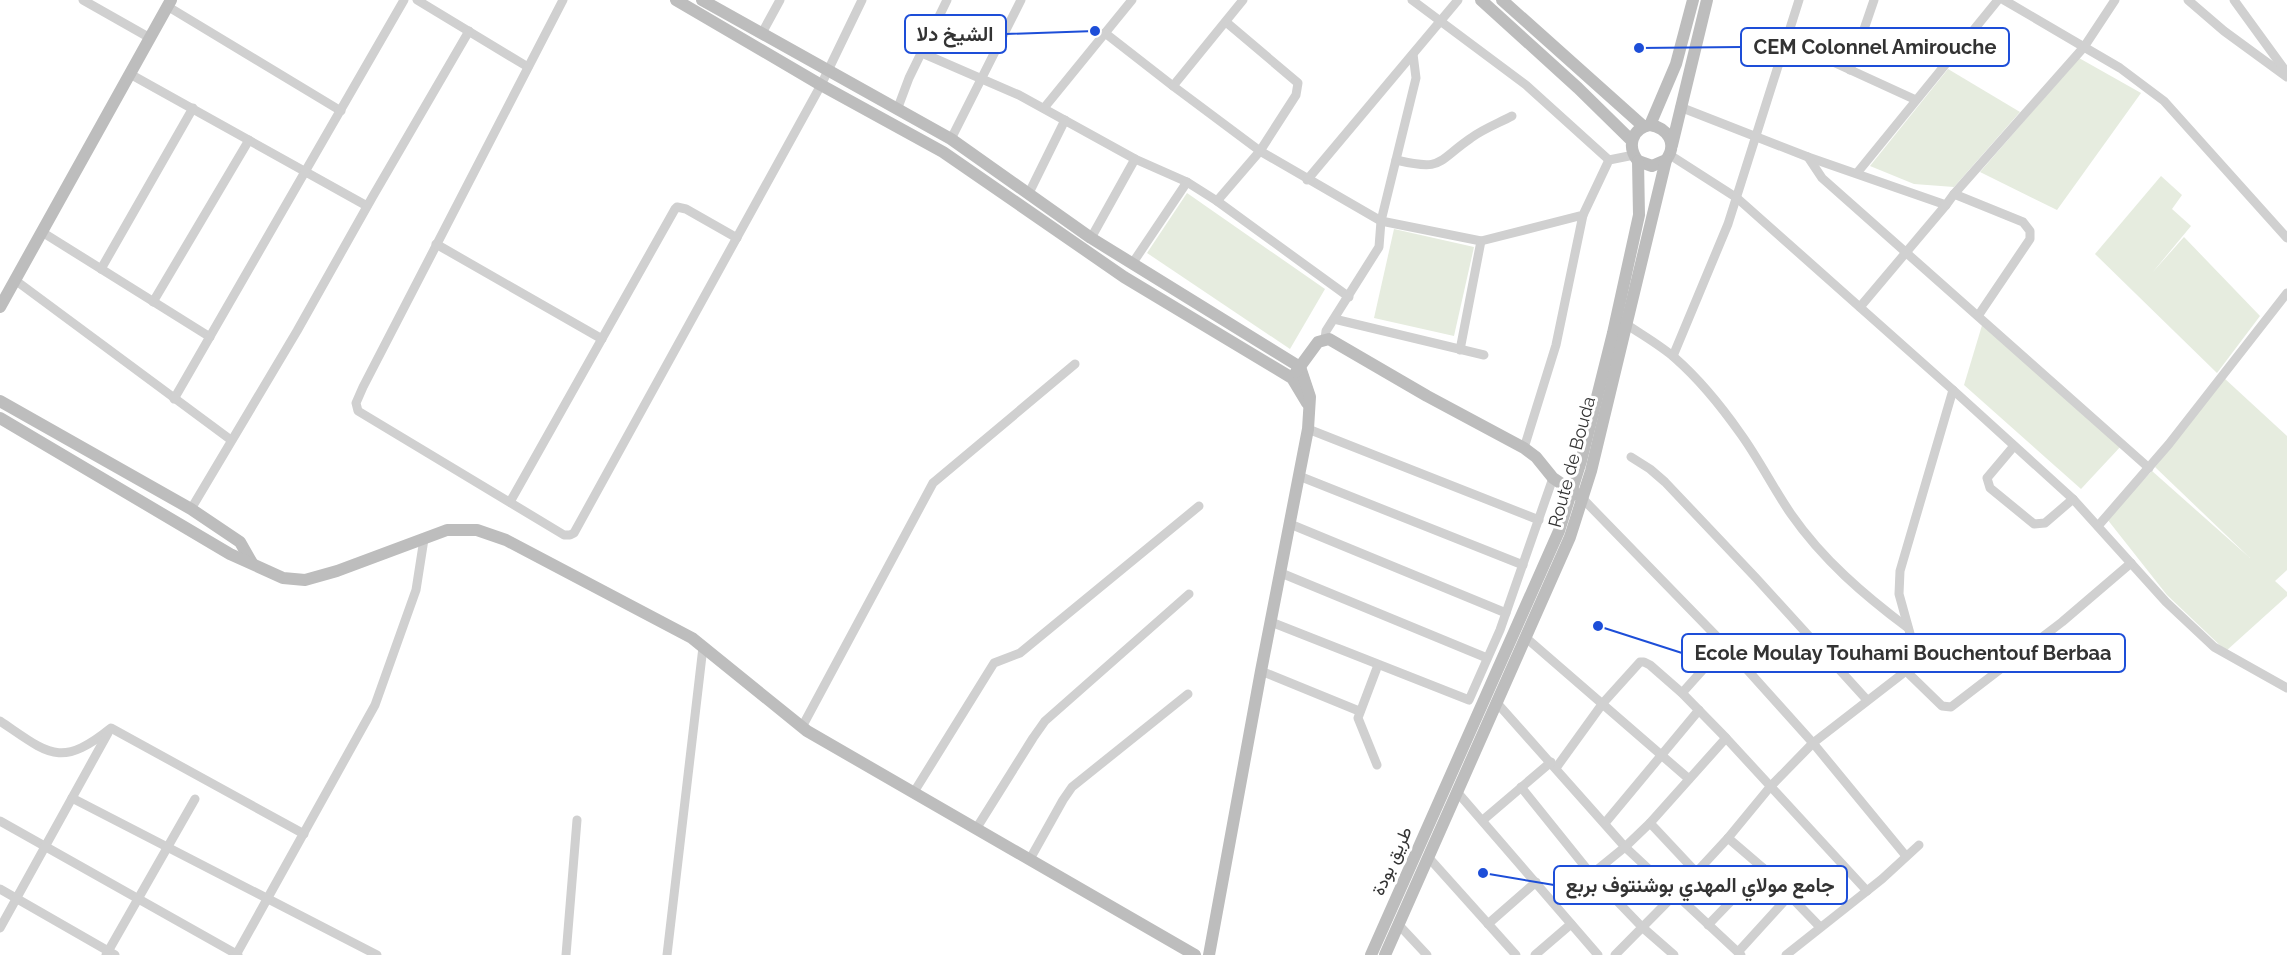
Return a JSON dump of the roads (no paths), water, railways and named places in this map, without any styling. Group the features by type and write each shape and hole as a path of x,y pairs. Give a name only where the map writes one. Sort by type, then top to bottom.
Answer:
{"main road":[{"path":"676,0 821,85 943,152 1124,277 1292,378 1311,409"},
{"path":"702,0 951,139 1090,238 1300,367 1311,409 1308,429 1209,955"},
{"path":"1481,0 1578,88 1632,141 1636,158 1652,166 1669,155 1671,140 1662,128 1646,125 1502,0"},
{"path":"1632,141 1646,125 1676,64 1693,0"},
{"name":"Route de Bouda","path":"1447,782 1559,531 1578,495 1626,324 1707,0"},
{"path":"0,307 169,3"},
{"name":"Route de Bouda","path":"1458,793 1570,537 1639,215 1636,158"},
{"path":"1292,378 1318,342 1325,339 1334,341 1426,396 1524,448 1536,457 1553,477 1578,495"},
{"path":"0,401 191,509 240,542 252,563"},
{"path":"0,418 230,554 283,578 305,580 337,571 447,530 477,530 506,540 692,638 802,727 1195,955"},
{"name":"طريق بودة","path":"1371,955 1447,782"},
{"name":"طريق بودة","path":"1385,955 1458,793"}],"street":[{"path":"83,0 150,38"},
{"path":"174,399 404,0"},
{"path":"417,0 528,67"},
{"path":"563,0 363,387 356,409 564,535 570,536 574,533 821,85 862,0"},
{"path":"762,33 780,0"},
{"path":"897,110 909,78 947,0"},
{"path":"951,139 1021,0"},
{"path":"1044,108 1132,0"},
{"path":"1173,86 1243,0"},
{"path":"1413,0 1526,85 1610,160 1636,158"},
{"path":"1307,180 1458,0"},
{"path":"1673,357 1737,198 1799,0"},
{"path":"1850,70 1874,0"},
{"path":"1857,173 1998,0"},
{"path":"2004,0 2120,69 2164,100 2287,238"},
{"path":"1860,307 1954,194 2084,47 2115,0"},
{"path":"2188,0 2224,31 2287,75"},
{"path":"2234,0 2287,75"},
{"path":"169,3 341,111"},
{"path":"1217,201 1260,151 1296,95 1298,83 1226,22"},
{"path":"191,509 297,331 469,32"},
{"path":"1105,33 1260,151 1381,221 1481,241 1583,215"},
{"path":"1785,40 1916,100"},
{"path":"922,52 983,78 1044,108 1135,159 1187,182 1217,201 1348,297"},
{"path":"1325,339 1326,331 1379,248 1381,221 1416,78 1413,54"},
{"path":"130,74 367,206"},
{"path":"1680,107 1808,157 1946,204"},
{"path":"101,269 193,108"},
{"path":"1396,160 1422,166 1442,161 1472,137 1512,116"},
{"path":"1029,193 1065,120"},
{"path":"153,302 249,140"},
{"path":"1669,155 1737,198 1953,390 2073,499 2166,602 2214,647 2287,688"},
{"path":"1808,157 1822,178 2149,468"},
{"path":"1090,238 1135,159"},
{"path":"1524,448 1556,345 1583,215 1610,160"},
{"path":"1132,264 1187,182"},
{"path":"1954,194 2017,218 2028,226 2030,234 2030,239 2013,266 1978,316"},
{"path":"510,502 677,207 686,209 737,238"},
{"path":"42,232 210,337"},
{"path":"1460,350 1481,241"},
{"path":"436,244 602,339"},
{"path":"15,280 231,440"},
{"path":"2098,526 2149,468 2287,293"},
{"path":"1334,319 1484,355"},
{"path":"1626,324 1673,357 1717,402 1741,435 1791,515 1822,553 1859,590 1908,628"},
{"path":"802,727 933,483 1076,364"},
{"path":"1615,955 1676,894 1728,838 1770,787 1813,743 1906,671 1914,662 1915,658 1899,594 1900,571 1953,390"},
{"path":"1308,429 1539,520"},
{"path":"2014,446 1988,478 1990,488 2034,524 2045,523 2073,499"},
{"path":"1631,457 1665,482 1868,700"},
{"path":"1299,476 1523,565"},
{"path":"1271,622 1467,700 1472,696 1506,613 1553,477"},
{"path":"1578,495 1725,645 1813,743 1906,856"},
{"path":"914,792 994,663 1020,653 1199,506"},
{"path":"1290,524 1506,613"},
{"path":"0,821 237,955 375,705 416,590 424,539"},
{"path":"1906,671 1942,706 1951,707 2062,622 2131,563"},
{"path":"1281,573 1487,658"},
{"path":"976,829 1045,721 1189,594"},
{"path":"1525,637 1689,779"},
{"path":"1682,693 1725,645"},
{"path":"667,955 703,647"},
{"path":"1482,820 1521,787 1554,765 1603,704 1640,662 1644,662 1699,710 1867,891"},
{"path":"1377,765 1358,723 1359,711 1378,665"},
{"path":"1261,671 1359,711"},
{"path":"1030,859 1072,787 1188,694"},
{"path":"1497,703 1626,847 1739,953 1789,896"},
{"path":"1605,823 1699,710"},
{"path":"1,724 35,744 62,754 73,752 92,743 111,728"},
{"path":"111,728 304,834"},
{"path":"0,928 111,728"},
{"path":"1555,904 1626,847 1726,738"},
{"path":"1521,787 1591,874 1642,927 1674,955"},
{"path":"1458,793 1598,955"},
{"path":"72,798 377,955"},
{"path":"0,889 110,954 195,800"},
{"path":"566,955 577,820"},
{"path":"1650,823 1696,872"},
{"path":"1728,838 1763,868 1820,927"},
{"path":"1786,955 1867,891 1919,845"},
{"path":"1429,858 1516,955"},
{"path":"1708,925 1763,868"},
{"path":"1488,924 1536,882"},
{"path":"1398,924 1427,955"},
{"path":"1535,955 1571,924"},
{"path":"355,955 360,946"}],"place":[{"name":"الشيخ دلا","path":"1095,31"},
{"name":"CEM Colonnel Amirouche","path":"1639,48"},
{"name":"Ecole Moulay Touhami Bouchentouf Berbaa","path":"1598,626"},
{"name":"جامع مولاي المهدي بوشنتوف بربع","path":"1483,873"}]}
